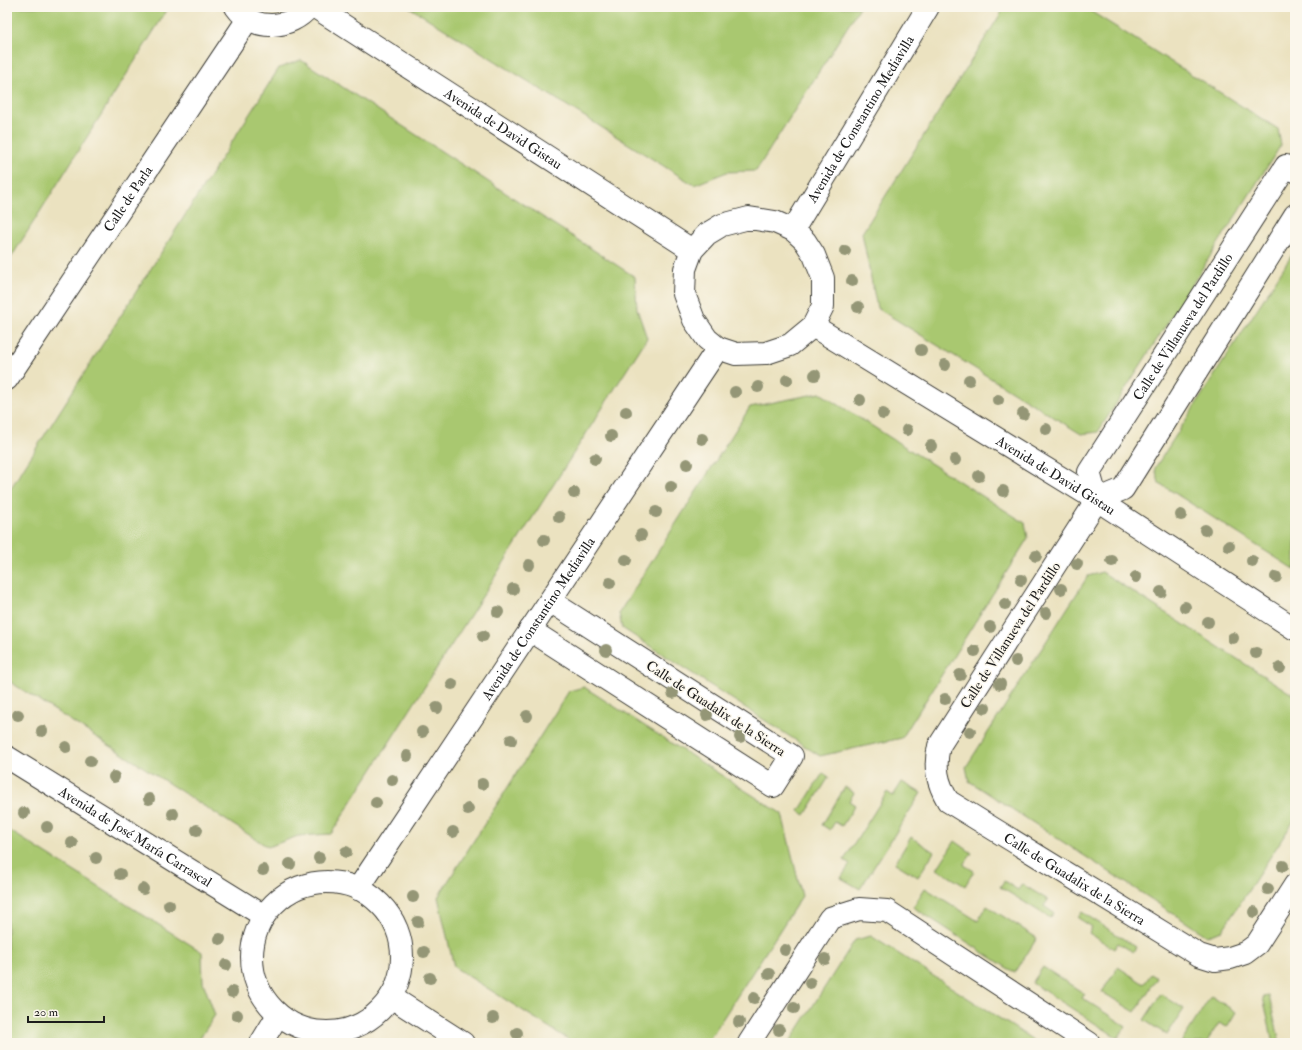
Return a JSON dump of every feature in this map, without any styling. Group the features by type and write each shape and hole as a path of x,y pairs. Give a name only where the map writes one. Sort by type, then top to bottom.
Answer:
{"street":[{"path":"242,13 259,24 271,26 294,20 304,14 309,7"},
{"name":"Avenida de David Gistau","path":"315,7 692,250"},
{"name":"Avenida de Constantino Mediavilla","path":"793,230 928,7"},
{"name":"Calle de Parla","path":"7,379 242,13"},
{"name":"Calle de Villanueva del Pardillo","path":"937,774 936,760 939,746 1097,500 1089,472 1286,166 1295,171"},
{"path":"1097,500 1123,489 1295,215"},
{"path":"749,218 775,222 793,230 805,240 814,255 823,278 823,306 813,326 790,345 766,353 736,354 718,348 707,339 694,320 684,294 685,269 692,250 707,234 722,225 749,218"},
{"name":"Avenida de David Gistau","path":"813,326 1097,500 1295,629"},
{"name":"Avenida de Constantino Mediavilla","path":"358,889 718,348"},
{"name":"Calle de Guadalix de la Sierra","path":"530,630 773,786 792,756 550,601"},
{"name":"Avenida de José María Carrascal","path":"7,757 264,916"},
{"name":"Calle de Guadalix de la Sierra","path":"937,774 941,789 948,801 1199,955 1215,960 1230,958 1245,953 1257,944 1295,885"},
{"path":"316,883 337,883 358,889 376,900 390,916 399,936 402,957 400,978 391,997 374,1016 351,1029 326,1032 300,1028 278,1015 264,999 254,979 251,958 254,936 264,916 278,900 296,889 316,883"},
{"path":"749,1043 830,918 845,912 859,909 886,911 1089,1043"},
{"path":"391,997 463,1043"},
{"path":"261,1043 278,1015"}],"green space":[{"path":"7,7 169,7 7,264"},
{"path":"409,7 860,7 756,171 727,172 694,185"},
{"path":"1005,7 1084,7 1278,129 1281,145 1098,432 1081,434 877,308 862,233"},
{"path":"301,60 635,277 637,309 647,338 331,834 298,836 268,847 7,680 7,494 279,68"},
{"path":"1295,250 1295,570 1159,483 1155,468"},
{"path":"820,393 1025,523 1028,538 902,738 820,756 622,628 619,613 750,407"},
{"path":"1102,572 1295,696 1295,819 1222,931 1207,936 969,781 966,767 1088,576"},
{"path":"584,687 782,814 802,896 707,1043 574,1043 454,967 438,897 569,691"},
{"path":"823,773 829,777 805,815 799,811"},
{"path":"902,782 921,793 860,889 841,878 850,864 844,860 887,792 893,796"},
{"path":"845,787 854,793 849,801 855,805 842,826 835,822 830,830 822,825"},
{"path":"7,829 202,952 203,982 215,1015 197,1043 7,1043"},
{"path":"911,837 934,852 918,877 895,863"},
{"path":"955,841 972,853 964,865 974,871 965,886 937,869"},
{"path":"1004,881 1018,890 1022,884 1048,900 1044,906 1054,913 1050,918 1000,887"},
{"path":"925,888 978,921 987,906 1037,938 1015,973 913,907"},
{"path":"1082,912 1136,947 1133,952 1118,943 1114,949 1089,933 1092,927 1078,918"},
{"path":"871,936 1038,1043 789,1043 855,940"},
{"path":"1043,967 1085,994 1082,998 1126,1026 1118,1038 1032,983"},
{"path":"1118,967 1144,984 1151,974 1157,978 1135,1012 1102,992"},
{"path":"1161,994 1184,1009 1167,1035 1144,1020"},
{"path":"1211,996 1236,1012 1227,1027 1219,1023 1206,1043 1181,1043"},
{"path":"1269,996 1280,1043 1273,1043 1263,997"}]}
